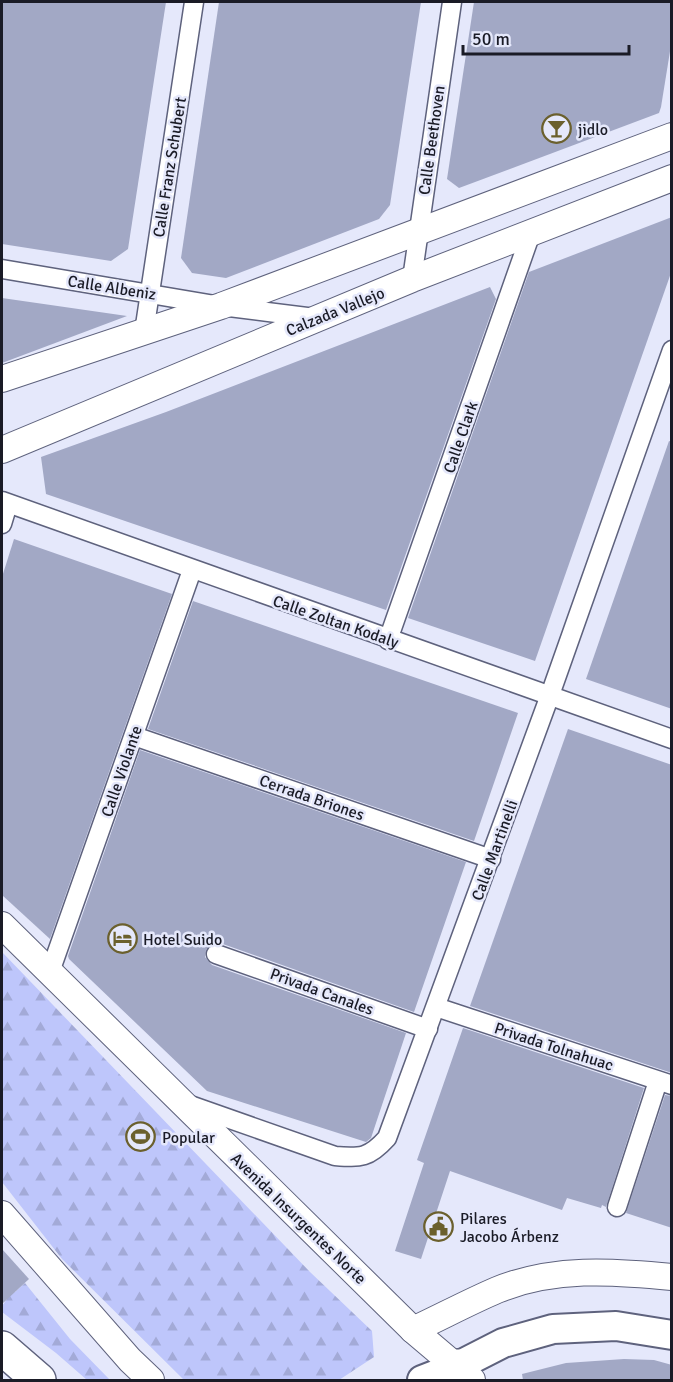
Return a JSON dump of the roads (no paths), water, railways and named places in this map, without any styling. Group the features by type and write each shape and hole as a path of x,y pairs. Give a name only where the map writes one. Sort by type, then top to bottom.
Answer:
{"highway":[{"path":"2,1348 39,1380"}],"main road":[{"path":"422,1380 460,1376 503,1343 553,1329 616,1326 672,1335"}],"street":[{"name":"Calle Franz Schubert","path":"144,332 194,2"},
{"name":"Calle Beethoven","path":"412,279 452,2"},
{"path":"2,379 222,306 672,136"},
{"name":"Calzada Vallejo","path":"2,450 315,318 672,178"},
{"name":"Calle Clark","path":"388,640 531,233"},
{"name":"Calle Albeniz","path":"2,269 222,306 315,318"},
{"name":"Calle Martinelli","path":"181,1102 336,1156 360,1158 375,1152 387,1138 491,859 670,361"},
{"path":"2,524 5,503"},
{"name":"Calle Zoltan Kodaly","path":"5,503 672,739"},
{"name":"Calle Violante","path":"50,972 192,570"},
{"name":"Cerrada Briones","path":"134,736 491,859"},
{"name":"Avenida Insurgentes Norte","path":"2,925 460,1376"},
{"name":"Privada Canales","path":"216,954 428,1029"},
{"name":"Privada Tolnahuac","path":"436,1007 665,1083"},
{"path":"617,1208 665,1083"},
{"path":"2,1214 130,1360 151,1380"},
{"path":"413,1330 499,1289 539,1278 580,1272 626,1272 672,1277"}],"place":[{"name":"jidlo","path":"557,129"},
{"name":"Hotel Suido","path":"122,939"},
{"name":"Popular","path":"141,1137"},
{"name":"Pilares Jacobo Árbenz","path":"439,1227"}]}
